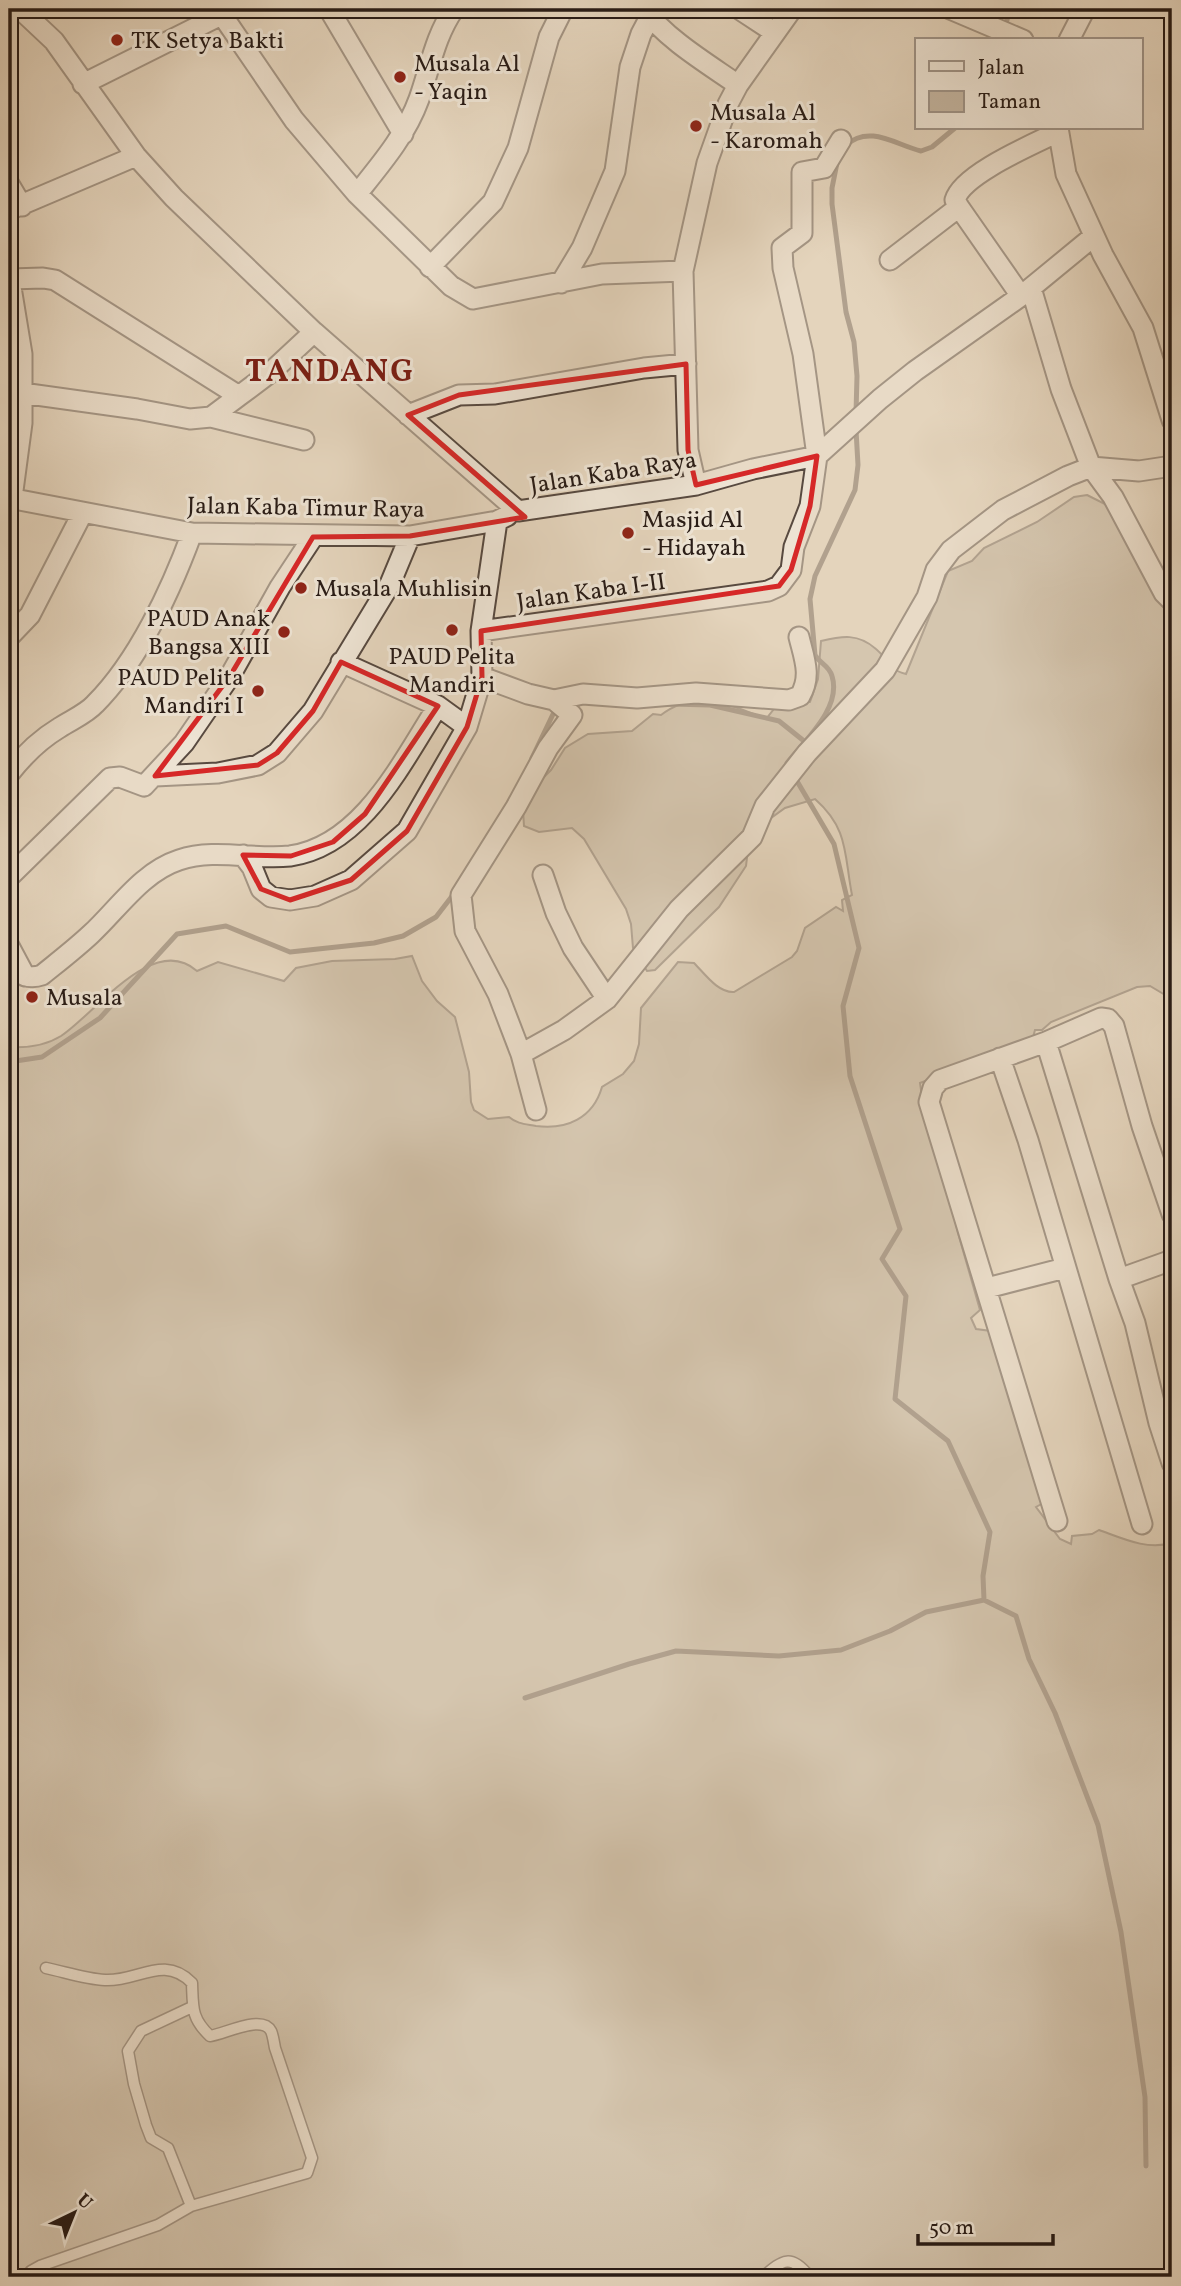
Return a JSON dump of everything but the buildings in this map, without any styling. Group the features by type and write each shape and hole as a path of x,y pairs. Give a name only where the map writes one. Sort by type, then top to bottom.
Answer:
{"street":[{"name":"Jalan Kaba Raya","path":"20,9 54,41 136,156 174,198 314,332 518,511 696,485 753,469 817,456"},
{"path":"330,9 404,134"},
{"path":"358,194 404,134 419,100 438,17 454,9"},
{"path":"430,267 493,202 518,148 549,37 563,9"},
{"path":"739,9 774,32"},
{"path":"696,485 688,450 683,271 707,163 728,104 738,85 792,9"},
{"path":"950,9 1019,38"},
{"path":"1070,38 1085,9"},
{"path":"83,84 220,12 294,120 358,194 430,267 451,286 473,299 602,274 683,271"},
{"path":"561,283 582,247 615,171 630,67 647,13 692,52 738,85"},
{"path":"1172,420 1143,328 1094,236 1066,174 1058,130 989,167 972,180 956,195 955,200 1026,292 1091,467 1114,497 1164,593 1172,601"},
{"name":"Jalan Kaba I-II","path":"481,631 768,591 779,586 791,570 794,547 810,506 817,456 803,354 783,268 782,248 802,233 802,172 824,168 841,140"},
{"path":"9,184 16,208 136,156"},
{"path":"890,260 959,207"},
{"path":"817,456 849,425 915,371 1026,292 1094,236"},
{"path":"10,498 22,423 22,354 9,277 54,280 239,396"},
{"path":"211,417 271,372 314,332"},
{"path":"408,415 459,395 495,394 644,368 686,364"},
{"path":"22,393 137,408 190,419 211,417 304,440"},
{"path":"521,1054 564,1030 607,999 679,909 752,837 765,806 807,753 885,670 927,597 936,570 951,550 1003,510 1091,467 1139,471 1172,466"},
{"name":"Jalan Kaba Timur Raya","path":"10,498 82,514 192,533 313,537 410,536 497,521 518,511"},
{"path":"9,637 30,615 82,514"},
{"path":"243,855 252,867 261,889 271,897 279,900 315,896 351,880 407,831 467,727 482,677 481,631 497,521"},
{"path":"9,774 44,738 94,706 114,681 140,643 174,582 192,533"},
{"path":"155,776 218,773 258,765 277,753 313,710 390,584 410,536"},
{"path":"9,877 110,778 120,777 144,786 155,776 184,743 230,676 280,587 313,537"},
{"path":"558,704 583,694 637,698 696,693 789,700 800,696 805,688 808,672 799,637"},
{"path":"341,662 438,706 467,727"},
{"path":"482,677 558,704 572,715 548,748 516,807 461,895 465,931 498,994 521,1054 536,1110"},
{"path":"9,946 17,971 34,978 42,975 90,935 149,875 179,860 212,855 291,856 333,842 365,814 438,706"},
{"path":"543,875 556,913 573,948 607,999"},
{"path":"1057,1521 929,1102 933,1088 940,1080 1046,1042 1101,1018 1111,1021 1172,1214"},
{"path":"1046,1042 1135,1324 1159,1423 1172,1463"},
{"path":"1000,1058 1028,1140 1142,1524"},
{"path":"1119,1279 1172,1261"},
{"path":"987,1288 1065,1268"}],"lane":[{"path":"32,2277 31,2271 40,2266 158,2225 191,2206 307,2173 312,2158 271,2030 264,2024 256,2022 210,2036 200,2026 192,2007 192,1983 183,1973 173,1969 102,1980 46,1968"},
{"path":"191,2206 168,2148 151,2138 134,2084 128,2051 141,2031 192,2007"},
{"path":"763,2277 783,2262 790,2262 798,2264 810,2277"}],"highlighted area":[{"path":"686,364 688,450 696,485 817,456 810,506 791,570 779,586 481,631 482,677 467,727 407,831 351,880 290,900 261,889 243,855 291,856 333,842 365,814 438,706 341,662 313,711 277,753 258,765 155,776 230,676 313,537 410,536 525,517 408,415 459,395"}],"green space":[{"path":"1087,495 1107,505 1172,607 1172,999 1150,986 1137,987 1051,1022 1042,1030 1035,1030 1032,1041 920,1083 925,1118 942,1167 980,1310 971,1318 976,1329 991,1331 1045,1502 1036,1507 1060,1539 1071,1544 1072,1536 1092,1534 1099,1530 1144,1544 1172,1543 1172,2277 9,2277 9,1047 36,1046 61,1036 126,980 144,968 162,961 180,962 197,971 218,962 284,981 296,968 332,961 412,956 422,981 437,1001 455,1017 469,1072 474,1110 488,1119 509,1117 536,1126 558,1126 577,1120 592,1107 602,1087 623,1074 634,1061 639,1044 641,1008 678,962 694,963 717,986 734,992 792,957 797,951 805,928 836,907 843,911 842,900 852,895 840,832 826,810 815,799 785,808 750,833 746,866 719,907 655,970 647,971 633,948 631,924 626,909 584,839 572,828 539,832 524,826 523,810 539,782 551,770 565,748 588,734 632,731 653,714 661,715 687,702 727,704 766,719 774,709 810,702 818,679 821,641 829,639 850,637 863,640 880,653 895,670 906,674 948,571 972,561 984,548 1037,522 1074,497"}],"waterway":[{"path":"1005,27 1010,9"},
{"path":"846,145 864,136 874,136 921,151 932,147 953,130"},
{"path":"837,163 832,204 846,312 854,342 856,413"},
{"path":"789,767 787,763 820,723 832,700 832,676 815,655 810,599 815,576 855,490 858,465 856,430"},
{"path":"669,704 710,705 779,721 804,741"},
{"path":"532,758 556,708"},
{"path":"794,776 834,844 859,948 843,1006 850,1076 900,1229 882,1259 906,1296 895,1399 948,1441 990,1532 983,1576 984,1600 1016,1616 1029,1659 1055,1713 1098,1825 1121,1932 1145,2097 1146,2166"},
{"path":"9,1062 42,1057 100,1018 177,934 226,926 290,952 374,943 403,936 436,917 456,891"},
{"path":"525,1698 676,1651 779,1656 841,1650 890,1631 926,1612 984,1600"}],"place":[{"name":"TK Setya Bakti","path":"117,40"},
{"name":"Musala Al - Yaqin","path":"400,77"},
{"name":"Musala Al - Karomah","path":"696,126"},
{"name":"Masjid Al - Hidayah","path":"628,533"},
{"name":"Musala Muhlisin","path":"301,588"},
{"name":"PAUD Pelita Mandiri","path":"452,630"},
{"name":"PAUD Anak Bangsa XIII","path":"284,632"},
{"name":"PAUD Pelita Mandiri I","path":"258,691"},
{"name":"Musala","path":"32,997"}],"district":[{"name":"TANDANG","path":"330,370"}]}
